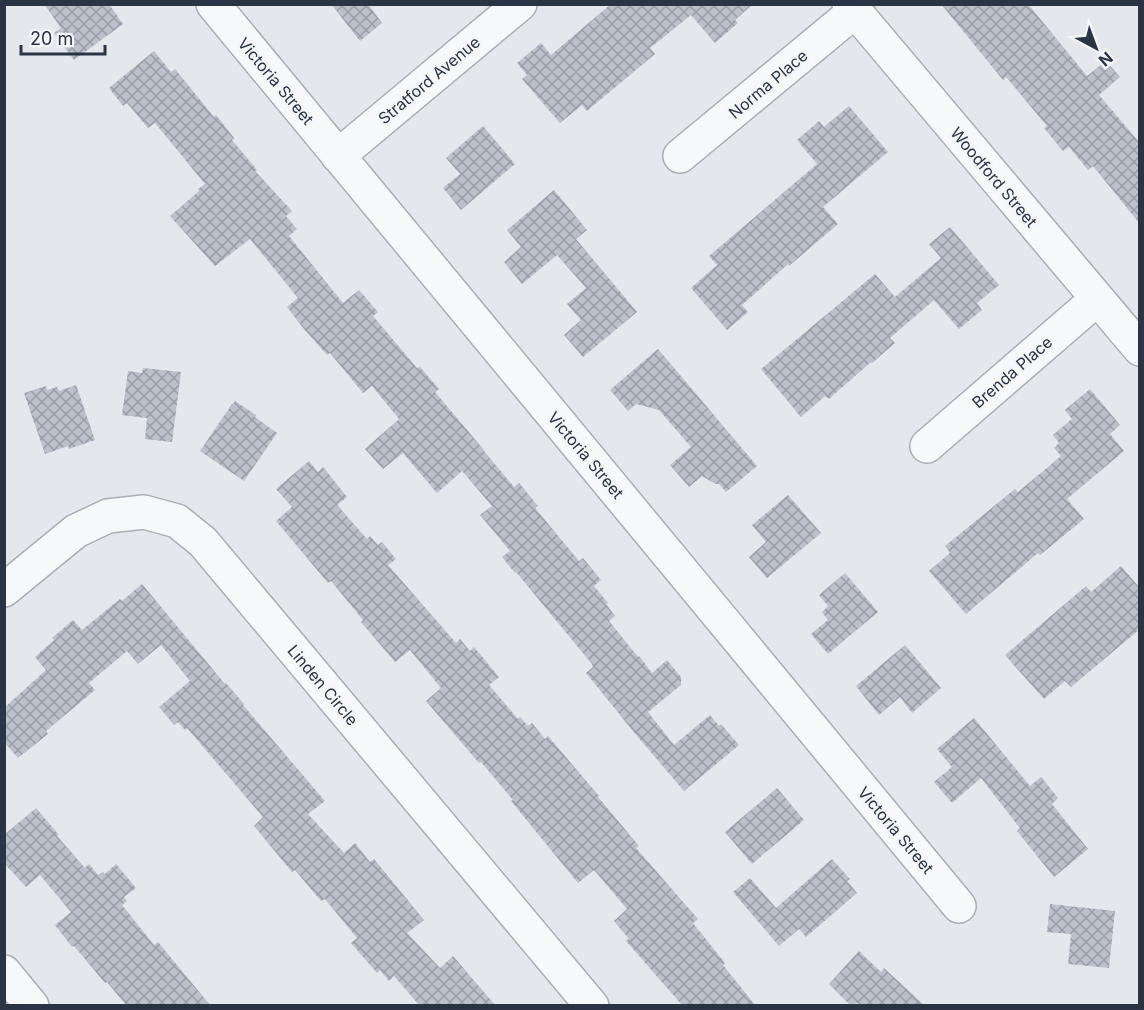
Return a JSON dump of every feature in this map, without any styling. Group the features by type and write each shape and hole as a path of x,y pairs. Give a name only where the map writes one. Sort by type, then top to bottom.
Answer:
{"street":[{"name":"Victoria Street","path":"213,4 959,906"},
{"name":"Stratford Avenue","path":"338,156 520,4"},
{"name":"Norma Place","path":"680,156 852,8"},
{"name":"Woodford Street","path":"852,8 1140,349"},
{"name":"Brenda Place","path":"927,446 1097,299"},
{"name":"Linden Circle","path":"4,590 76,531 108,516 144,512 177,521 202,542 592,1005"},
{"path":"4,972 32,1005"}],"building":[{"path":"44,4 109,4 123,24 74,60 54,33 61,28"},
{"path":"331,4 368,4 382,23 360,41"},
{"path":"611,4 753,4 735,20 738,23 715,43 691,15 650,48 655,54 587,111 582,105 560,123 522,79 527,75 517,63 541,43 551,55"},
{"path":"941,4 1028,4 1087,76 1106,61 1120,77 1099,95 1140,143 1140,224 1093,166 1088,170 1069,147 1063,151 1044,128 1047,126 1006,77 1003,80"},
{"path":"154,51 171,72 175,69 214,117 216,115 234,138 232,140 257,170 255,171 292,211 286,216 297,229 289,236 343,303 359,290 378,312 373,316 417,368 420,367 439,389 435,392 514,487 519,483 538,506 535,508 579,561 583,558 601,580 594,586 615,616 609,621 638,657 652,673 667,660 681,677 681,685 648,712 674,745 710,715 739,745 684,791 586,673 593,667 592,664 502,557 510,551 480,515 492,506 462,471 437,493 403,453 383,469 365,449 399,419 372,386 363,393 330,353 327,355 304,329 287,307 298,298 250,239 215,266 170,216 205,184 155,123 148,128 127,103 123,106 109,88"},
{"path":"849,106 888,152 823,207 838,224 742,305 748,312 727,330 691,288 717,265 709,256 817,164 797,140 819,121 824,127"},
{"path":"483,126 515,164 461,210 443,188 460,174 446,158"},
{"path":"554,190 587,230 576,239 637,312 583,357 564,335 581,320 567,304 586,288 557,255 522,284 504,262 521,247 507,230"},
{"path":"950,227 999,285 977,303 982,310 959,329 934,300 890,338 895,343 829,399 825,396 801,417 761,369 875,274 895,297 941,258 929,244"},
{"path":"658,349 757,466 726,492 719,484 702,476 689,487 670,465 691,447 659,410 636,404 628,411 610,390"},
{"path":"143,368 181,372 172,442 145,439 147,418 122,415 128,371 142,373"},
{"path":"76,385 95,440 45,454 24,393 46,386 47,390 57,387 59,391"},
{"path":"1090,389 1120,425 1110,434 1124,451 1067,499 1084,519 1040,555 1038,553 966,614 929,571 950,553 945,546 1015,489 1018,492 1061,456 1054,448 1059,443 1053,435 1072,419 1065,410"},
{"path":"235,401 277,433 244,481 200,451"},
{"path":"309,461 318,472 323,467 347,497 337,505 367,539 370,536 378,545 382,542 396,559 388,565 456,643 460,639 470,651 474,647 499,677 489,685 518,719 520,717 528,726 532,723 545,739 548,736 599,796 639,846 636,848 698,919 693,923 755,1005 682,1005 626,941 629,939 614,921 627,909 594,870 578,883 511,801 513,800 426,701 441,688 410,650 395,662 361,622 363,620 331,581 328,583 276,521 292,507 276,489"},
{"path":"788,495 821,533 767,578 749,557 766,542 752,525"},
{"path":"1121,566 1140,588 1140,629 1071,687 1065,681 1044,699 1005,655 1086,586 1091,592"},
{"path":"845,573 878,612 828,654 811,634 828,620 822,612 828,606 819,595"},
{"path":"142,584 325,801 308,814 344,853 355,843 370,862 374,859 424,920 407,933 440,968 453,956 495,1005 419,1005 394,976 389,981 380,970 377,973 351,943 357,938 325,899 321,901 295,870 292,872 254,826 263,817 187,728 185,730 178,722 174,725 159,707 190,681 161,645 138,664 127,651 89,683 95,690 46,731 48,734 18,758 4,742 4,708 46,670 35,657 73,620 82,630"},
{"path":"905,645 941,688 912,713 900,697 879,715 856,686"},
{"path":"974,718 1030,786 1041,777 1058,798 1052,804 1088,849 1054,877 1017,831 1020,828 981,778 952,803 934,782 952,767 937,749"},
{"path":"777,788 804,820 752,864 725,832"},
{"path":"36,808 85,868 89,864 98,875 103,872 105,874 116,864 136,888 124,897 127,901 122,905 154,945 158,942 210,1005 126,1005 74,946 72,947 55,925 71,912 40,875 26,887 4,863 4,835"},
{"path":"832,859 850,879 847,881 857,893 806,937 799,929 779,946 733,892 750,878 776,908"},
{"path":"1050,904 1115,911 1109,968 1068,964 1071,934 1047,932"},
{"path":"859,951 881,972 884,968 924,1005 861,1005 857,1003 850,1005 829,984"}]}
